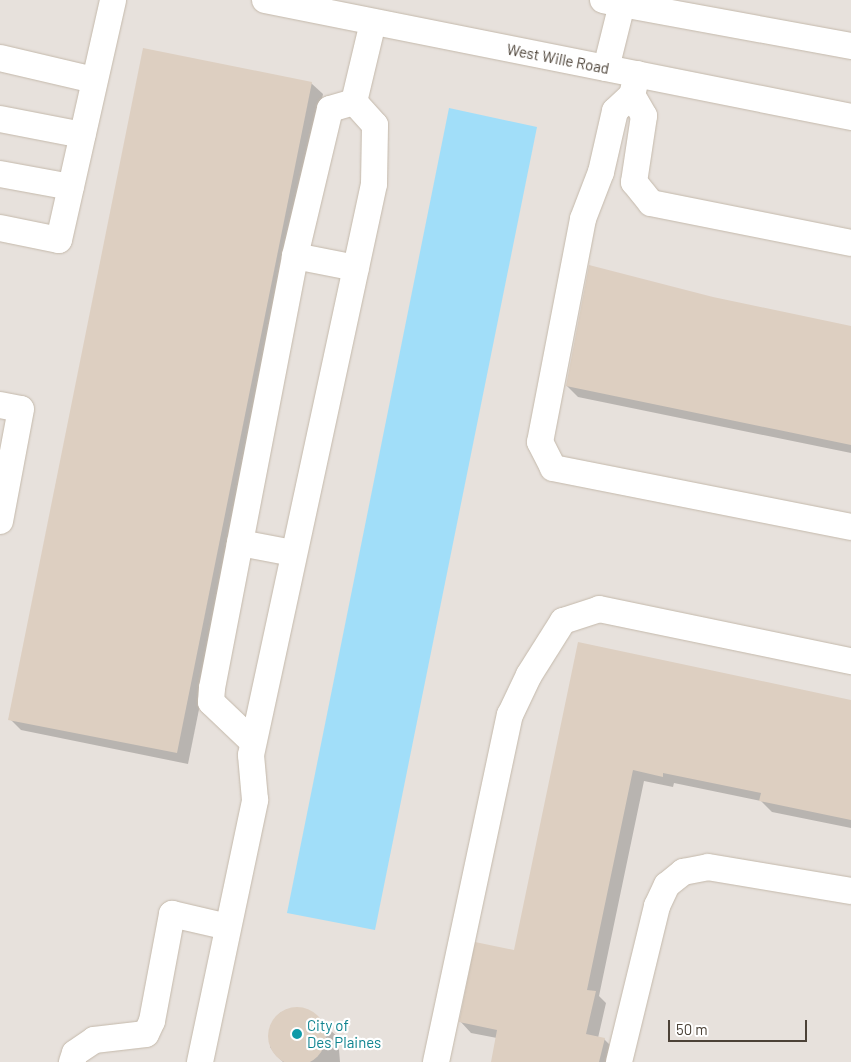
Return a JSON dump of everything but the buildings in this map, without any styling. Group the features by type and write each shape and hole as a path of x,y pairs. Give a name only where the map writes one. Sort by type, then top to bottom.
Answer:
{"street":[{"path":"0,228 59,240 113,0"},
{"name":"West Wille Road","path":"265,0 606,68 634,85 851,117"},
{"path":"606,68 612,2 851,46"},
{"path":"354,102 373,22"},
{"path":"0,58 94,80"},
{"path":"634,85 644,116 634,182 651,203 851,243"},
{"path":"634,85 616,111 601,172 583,219 540,442 553,468 851,527"},
{"path":"253,742 211,702 295,256 330,109 354,102"},
{"path":"200,1062 255,800 251,755 253,742 374,184 375,126 354,102"},
{"path":"0,119 82,135"},
{"path":"0,174 71,187"},
{"path":"295,256 356,268"},
{"path":"0,405 21,409 5,464 0,518"},
{"path":"240,543 293,553"},
{"path":"436,1062 510,715 529,675 563,620 599,609 851,661"},
{"path":"620,1062 657,906 667,886 683,872 708,867 851,891"},
{"path":"72,1062 75,1053 94,1040 146,1034 152,1021 172,914 228,927"}],"shaded area":[{"path":"0,0 851,0 851,1062 0,1062"}],"water":[{"path":"449,108 537,127 375,930 287,913"}],"place":[{"name":"City of Des Plaines","path":"297,1034"}]}
